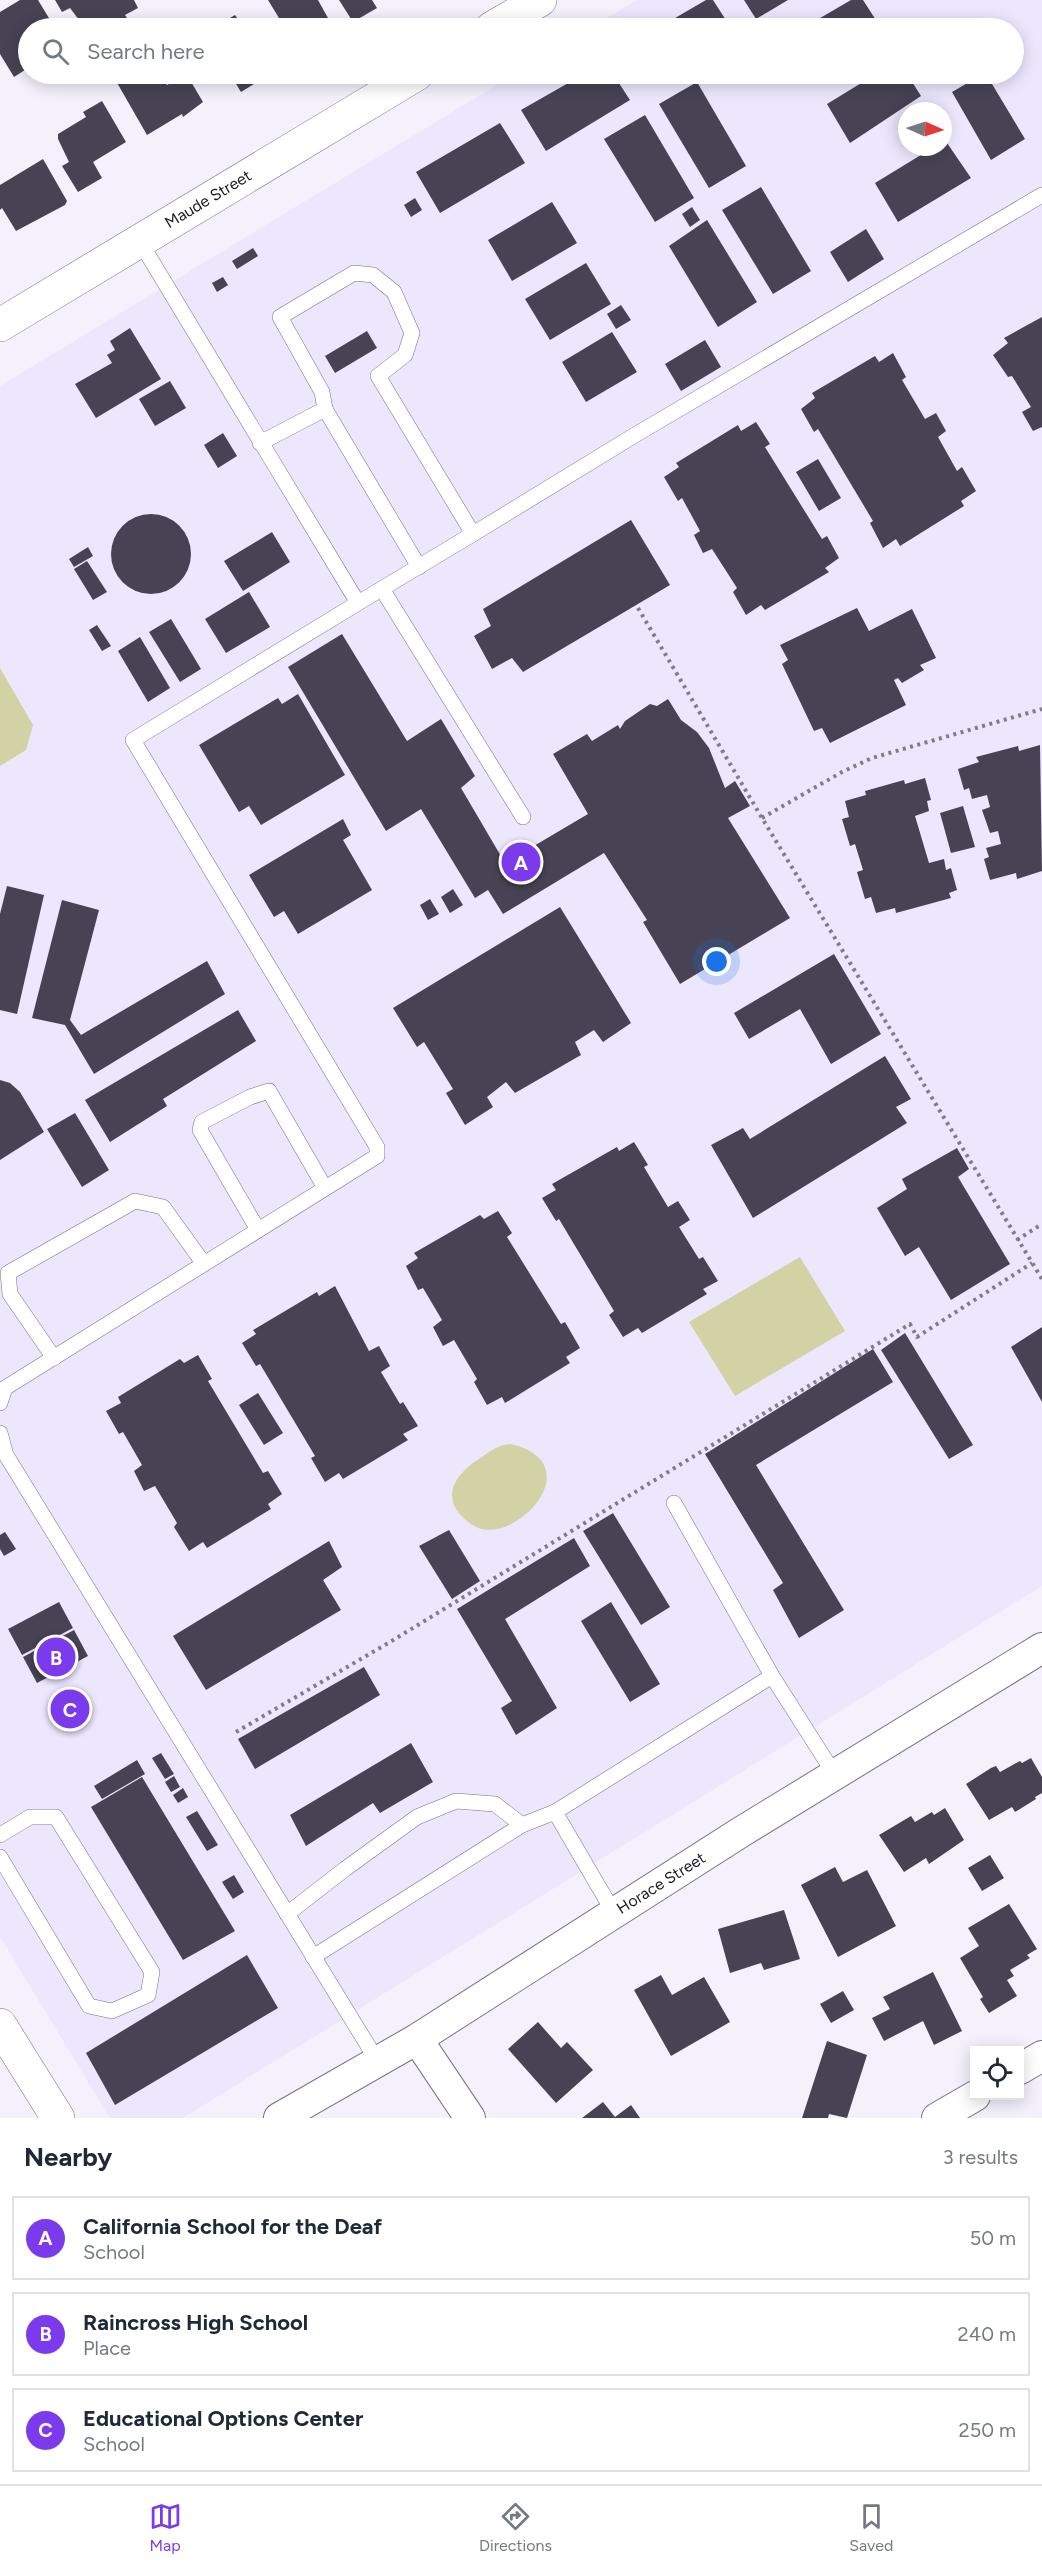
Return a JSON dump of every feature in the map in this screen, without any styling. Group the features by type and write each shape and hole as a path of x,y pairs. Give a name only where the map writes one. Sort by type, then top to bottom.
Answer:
{"street":[{"path":"509,18 540,0"},
{"name":"Maude Street","path":"0,325 400,84"},
{"name":"Horace Street","path":"279,2118 417,2039 614,1913 1042,1648"},
{"path":"0,2025 58,2118"},
{"path":"417,2039 470,2118"},
{"path":"1024,2067 1042,2056"},
{"path":"938,2118 970,2099"}],"lane":[{"path":"0,1403 5,1388 377,1156 376,1147 133,740 645,429 1042,195"},
{"path":"139,240 358,603"},
{"path":"419,567 325,409 322,392 280,317 354,273 373,276 394,292 412,333 405,355 378,376 472,534"},
{"path":"260,443 325,409"},
{"path":"382,589 523,817"},
{"path":"258,1230 200,1130 202,1122 250,1097 269,1091 325,1188"},
{"path":"54,1358 10,1294 8,1273 135,1201 163,1207 204,1264"},
{"path":"0,1433 6,1455 378,2062"},
{"path":"674,1503 772,1676 835,1775"},
{"path":"313,1957 522,1825 555,1812 772,1676"},
{"path":"287,1914 417,1817 456,1801 495,1804 522,1825"},
{"path":"555,1812 614,1913"},
{"path":"0,1835 30,1817 56,1817 152,1972 148,1995 112,2011 89,2006 0,1857"}],"path":[{"path":"638,608 762,818 1042,1278"},
{"path":"762,818 842,771 872,758 1042,709"},
{"path":"1017,1240 1042,1224"},
{"path":"236,1732 410,1630 910,1324 917,1337 1032,1263"}],"shaded area":[{"path":"637,0 1042,0 1042,1586 183,2118 110,2118 0,1937 0,386 498,84 1024,84 1024,18 607,18"}],"green space":[{"path":"0,668 33,725 26,750 0,766"},
{"path":"800,1257 845,1331 735,1396 689,1322"},
{"path":"511,1444 535,1454 546,1469 546,1486 537,1502 523,1517 506,1527 487,1530 471,1524 454,1506 453,1488 457,1479 489,1452"}],"building":[{"path":"20,0 38,0 49,18 18,18 18,74 14,77 0,54 0,12"},
{"path":"55,0 134,0 138,8 125,15 127,18 78,18 70,8 62,12"},
{"path":"268,0 318,0 328,18 279,18"},
{"path":"339,0 372,0 377,8 360,18 350,18"},
{"path":"706,0 713,0 725,18 675,18"},
{"path":"744,0 788,0 758,18 755,18"},
{"path":"851,0 863,0 875,18 820,18"},
{"path":"118,84 192,84 203,102 183,117 182,114 147,135"},
{"path":"236,84 254,84 241,92"},
{"path":"566,84 620,84 630,100 546,151 521,110"},
{"path":"694,84 698,84 746,166 709,188 659,104"},
{"path":"860,84 913,84 921,96 912,102 898,102 898,111 850,143 827,104"},
{"path":"966,84 992,84 1025,139 991,160 952,92"},
{"path":"102,101 126,142 93,162 102,178 78,192 62,166 69,162 58,139 58,134 86,117 83,112"},
{"path":"645,115 694,198 655,222 604,139"},
{"path":"500,123 525,163 440,213 416,172"},
{"path":"952,150 971,178 898,222 875,183 919,156 952,156"},
{"path":"43,159 67,201 65,205 16,231 2,208 0,210 0,185"},
{"path":"761,187 811,271 773,294 722,210"},
{"path":"415,198 422,210 411,217 404,205"},
{"path":"552,202 577,243 512,281 488,240"},
{"path":"692,207 700,220 690,227 682,214"},
{"path":"707,220 757,302 718,327 669,246"},
{"path":"866,229 884,259 848,282 830,252"},
{"path":"253,248 258,256 237,269 232,261"},
{"path":"586,263 611,304 550,340 525,299"},
{"path":"223,277 228,285 217,292 212,283"},
{"path":"621,305 631,320 616,329 607,314"},
{"path":"1042,317 1042,427 1033,431 1022,412 1031,407 1012,376 1008,377 993,355 1008,343 1004,338"},
{"path":"130,328 161,379 96,418 75,384 112,363 107,355 115,350 110,341"},
{"path":"367,331 377,348 335,373 325,356"},
{"path":"612,332 637,372 586,402 562,362"},
{"path":"705,340 721,367 681,391 665,364"},
{"path":"893,353 906,377 902,380 925,419 936,413 946,431 938,437 957,471 962,467 976,491 961,501 964,506 900,546 896,539 883,548 870,523 873,521 818,429 814,432 801,409 815,398 812,393 875,356 879,362"},
{"path":"170,381 186,408 155,426 139,399"},
{"path":"756,422 770,444 765,447 822,539 827,536 839,558 825,568 829,572 765,610 761,605 746,615 733,592 737,588 712,549 703,553 694,535 700,531 682,498 678,501 664,477 679,467 676,463 738,425 741,431"},
{"path":"223,433 237,456 218,468 204,445"},
{"path":"818,459 841,498 819,511 796,472"},
{"path":"143,514 159,514 180,525 191,546 191,562 180,583 159,594 143,594 129,588 117,576 111,562 111,546 117,532 129,520"},
{"path":"631,520 670,585 523,672 512,658 492,669 474,636 491,626 483,609"},
{"path":"272,532 290,562 243,591 224,561"},
{"path":"88,547 93,556 74,567 69,559"},
{"path":"87,561 107,592 93,600 74,569"},
{"path":"249,592 270,627 226,653 205,619"},
{"path":"857,608 869,631 912,609 936,658 920,665 924,670 902,683 898,678 894,680 906,705 830,743 822,728 814,731 782,664 788,660 780,645"},
{"path":"171,619 201,669 180,682 149,632"},
{"path":"97,625 111,646 102,651 89,630"},
{"path":"342,634 407,741 441,719 475,776 461,788 505,863 588,814 553,754 587,734 592,741 618,725 620,729 625,721 650,704 657,706 668,699 681,720 697,732 709,748 725,788 735,781 750,806 728,818 790,918 680,984 643,922 647,920 604,853 503,914 488,890 475,898 421,809 386,831 288,667"},
{"path":"140,637 170,688 148,702 118,651"},
{"path":"298,694 345,775 261,825 249,806 239,812 199,745 278,698 282,704"},
{"path":"1040,745 1042,871 1017,879 1016,873 990,880 984,859 989,857 986,848 1001,844 998,831 990,833 982,810 990,807 987,795 972,799 969,788 964,790 958,769 979,762 976,757 1018,746 1019,751"},
{"path":"925,778 931,800 927,801 929,811 915,816 929,863 944,859 946,870 951,868 957,890 949,893 951,898 896,913 895,908 876,913 871,897 865,899 857,872 863,870 855,844 850,846 842,819 849,817 845,801 866,795 865,791 904,780 905,784"},
{"path":"963,806 975,847 951,853 940,813"},
{"path":"343,819 351,835 343,840 372,890 298,934 284,911 274,917 249,875"},
{"path":"7,886 44,895 17,1014 0,1010 0,914"},
{"path":"453,889 463,905 450,913 441,897"},
{"path":"430,899 439,914 428,920 420,905"},
{"path":"62,900 99,910 70,1020 81,1035 207,961 225,994 94,1074 65,1025 32,1018"},
{"path":"560,907 631,1023 603,1042 594,1030 575,1042 581,1055 515,1093 506,1082 487,1097 493,1107 465,1125 446,1093 453,1089 424,1042 417,1047 393,1008"},
{"path":"834,954 881,1034 831,1064 800,1009 749,1039 734,1013"},
{"path":"238,1010 256,1041 163,1099 167,1106 110,1142 85,1100"},
{"path":"885,1056 911,1099 896,1107 907,1123 753,1218 711,1145 743,1128 750,1139"},
{"path":"0,1080 10,1083 20,1092 44,1132 0,1160"},
{"path":"75,1113 109,1170 82,1187 47,1129"},
{"path":"634,1142 648,1165 644,1167 668,1207 678,1201 690,1220 679,1227 699,1259 703,1257 718,1281 703,1289 707,1294 642,1333 638,1328 623,1337 609,1315 614,1311 559,1219 556,1221 542,1198 556,1190 552,1184 617,1147 619,1151"},
{"path":"957,1148 969,1169 958,1177 1010,1264 951,1300 919,1247 905,1256 877,1208 907,1189 902,1179"},
{"path":"498,1211 512,1233 507,1237 561,1324 565,1322 580,1348 566,1357 570,1363 505,1403 502,1397 487,1405 474,1382 477,1379 454,1340 443,1346 433,1327 442,1320 423,1288 418,1290 406,1266 418,1258 414,1253 480,1215 484,1219"},
{"path":"335,1286 369,1351 379,1346 390,1366 381,1372 400,1404 403,1402 418,1426 403,1434 408,1440 343,1479 339,1473 325,1482 311,1458 315,1456 260,1364 256,1366 242,1343 256,1334 253,1330 317,1292 319,1296"},
{"path":"1042,1327 1042,1402 1011,1347"},
{"path":"905,1333 973,1445 949,1459 881,1350"},
{"path":"873,1349 893,1382 756,1465 844,1610 799,1638 773,1590 783,1583 705,1454"},
{"path":"198,1355 212,1379 208,1381 263,1473 268,1471 282,1494 268,1504 271,1509 207,1548 203,1542 189,1551 174,1527 177,1523 155,1486 144,1491 134,1471 142,1465 123,1432 119,1434 106,1411 121,1403 118,1397 180,1359 184,1363"},
{"path":"258,1393 283,1433 264,1445 239,1405"},
{"path":"613,1513 670,1607 641,1625 583,1531"},
{"path":"449,1530 480,1581 452,1599 419,1546"},
{"path":"5,1532 16,1549 4,1556 0,1549 0,1535"},
{"path":"574,1538 590,1566 505,1619 557,1708 516,1735 501,1708 512,1701 457,1609"},
{"path":"329,1541 342,1567 323,1580 341,1610 206,1690 173,1636"},
{"path":"59,1602 73,1628 22,1655 8,1629"},
{"path":"611,1602 660,1684 630,1702 581,1621"},
{"path":"74,1630 88,1656 37,1683 23,1657"},
{"path":"364,1667 380,1695 255,1769 238,1739"},
{"path":"411,1743 433,1782 380,1813 373,1803 306,1846 290,1815"},
{"path":"161,1753 174,1774 165,1779 152,1758"},
{"path":"1031,1758 1042,1777 1042,1793 1015,1812 1012,1807 989,1820 966,1784 996,1766 1000,1772"},
{"path":"137,1760 145,1774 102,1799 94,1786"},
{"path":"174,1776 180,1787 171,1792 165,1782"},
{"path":"142,1777 235,1931 183,1960 91,1807"},
{"path":"183,1788 188,1797 178,1803 173,1795"},
{"path":"945,1808 964,1840 929,1864 926,1858 904,1872 879,1835 911,1816 915,1822 932,1812 934,1815"},
{"path":"197,1811 218,1845 207,1851 186,1817"},
{"path":"990,1855 1004,1878 982,1891 968,1868"},
{"path":"835,1867 843,1882 867,1870 896,1926 838,1957 801,1885"},
{"path":"234,1875 244,1892 233,1899 222,1882"},
{"path":"1009,1904 1037,1949 1027,1955 1030,1958 1010,1970 1014,1976 1007,1980 1017,1996 989,2013 980,1999 983,1997 960,1958 979,1946 968,1928"},
{"path":"784,1910 800,1959 764,1970 761,1963 730,1973 718,1929"},
{"path":"247,1955 278,2008 115,2105 86,2053"},
{"path":"933,1972 962,2031 934,2045 923,2021 884,2041 872,2018 890,2009 883,1997"},
{"path":"661,1975 672,1995 704,1977 730,2022 671,2056 634,1990"},
{"path":"843,1991 854,2010 831,2023 820,2004"},
{"path":"538,2022 561,2048 567,2042 593,2070 556,2103 508,2049"},
{"path":"827,2041 867,2055 847,2118 829,2114 828,2118 802,2118"},
{"path":"603,2102 615,2117 631,2105 640,2118 582,2118"}],"place":[{"name":"California School for the Deaf","path":"521,862"},
{"name":"Raincross High School","path":"56,1657"},
{"name":"Educational Options Center","path":"70,1709"}]}
